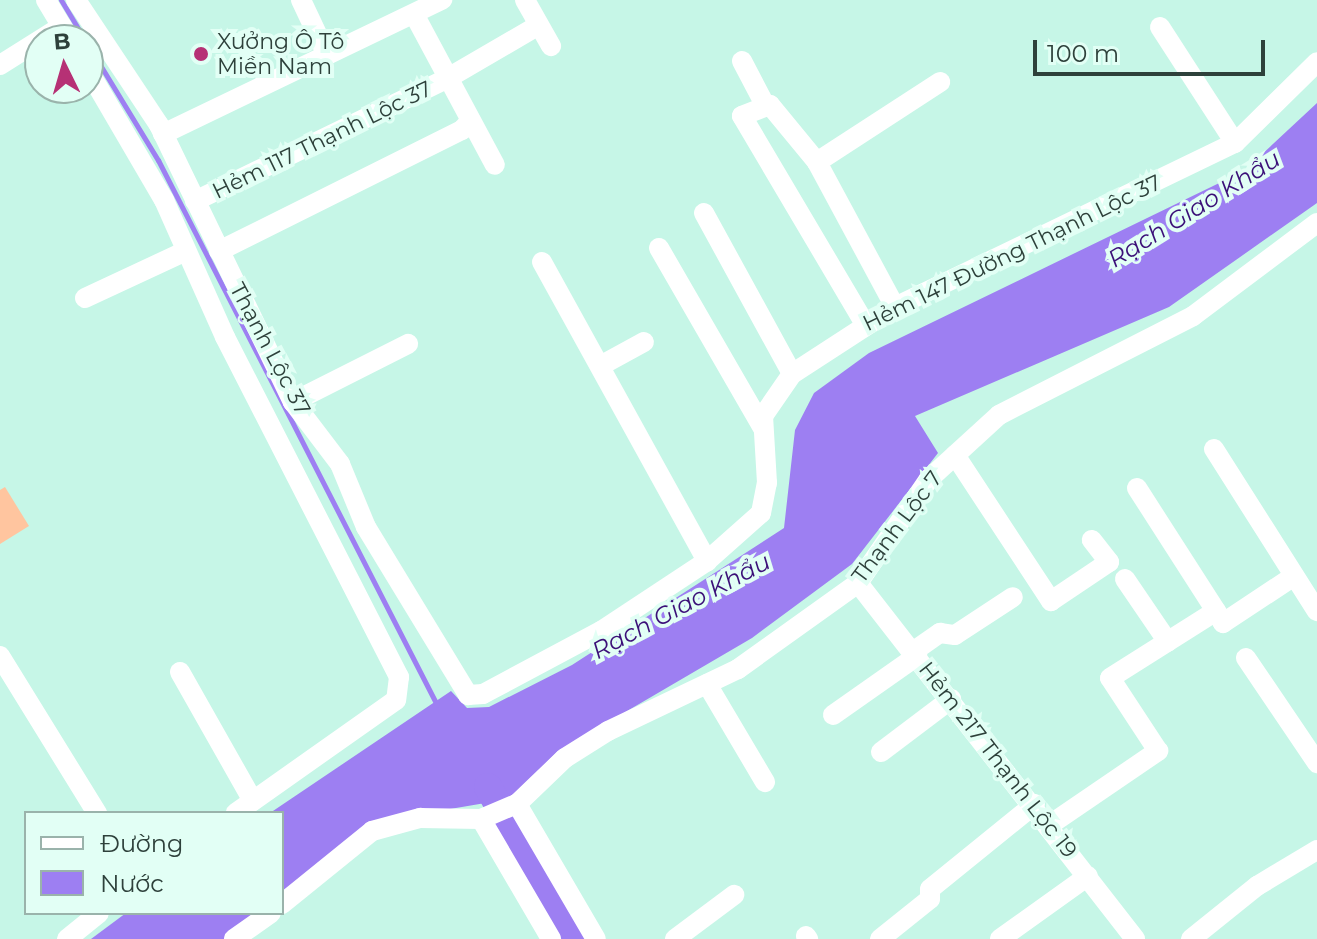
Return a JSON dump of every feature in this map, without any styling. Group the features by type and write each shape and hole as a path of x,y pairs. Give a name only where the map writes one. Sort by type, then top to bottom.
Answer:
{"street":[{"path":"46,0 61,24"},
{"name":"Thạnh Lộc 37","path":"76,0 163,134 293,402 340,464 366,527 468,695"},
{"path":"301,0 327,55"},
{"path":"163,134 442,0"},
{"path":"525,0 551,46"},
{"path":"414,14 495,165"},
{"name":"Hẻm 117 Thạnh Lộc 37","path":"195,201 448,78 539,25"},
{"path":"1160,27 1235,143"},
{"path":"0,65 24,53"},
{"path":"742,61 764,103 817,162 895,307"},
{"name":"Hẻm 147 Đường Thạnh Lộc 37","path":"468,695 483,694 601,631 707,561 761,513 767,483 763,416 792,374 895,307 1235,143 1317,62"},
{"path":"817,162 940,82"},
{"path":"104,100 186,251 399,677 396,700 239,811"},
{"path":"764,103 744,114 744,124 865,324"},
{"path":"219,251 462,130 471,120"},
{"path":"704,213 792,374"},
{"name":"Thạnh Lộc 7","path":"517,804 565,758 738,669 858,583 929,479 999,415 1193,316 1317,223"},
{"path":"659,248 763,428"},
{"path":"85,298 186,251"},
{"path":"542,262 707,561"},
{"path":"600,366 644,342"},
{"path":"293,402 408,344"},
{"path":"1214,449 1317,611"},
{"path":"955,455 1051,601 1109,562 1092,540"},
{"path":"1137,488 1223,623 1294,576"},
{"path":"1125,579 1168,642"},
{"name":"Hẻm 217 Thạnh Lộc 19","path":"858,583 921,648 951,699 1051,824 1135,939"},
{"path":"833,715 921,648 955,635 1013,597"},
{"path":"1051,824 1158,751 1110,678 1216,611"},
{"path":"0,656 96,811"},
{"path":"1246,658 1317,763"},
{"path":"180,672 253,801"},
{"path":"707,684 765,782"},
{"path":"881,752 951,699"},
{"path":"284,902 372,831 420,818 481,819 517,804 596,939"},
{"path":"880,939 930,899 930,889 1035,804"},
{"path":"481,819 551,939"},
{"path":"1191,939 1257,886 1317,850"},
{"path":"1000,939 1088,876"},
{"path":"675,939 734,895"},
{"path":"67,939 97,915"},
{"path":"234,939 268,915"}],"shaded area":[{"path":"5,487 29,526 0,544 0,490"}],"water":[{"name":"Rạch Giao Khẩu","path":"1317,103 1317,203 1169,307 915,416 938,453 852,564 752,638 557,752 509,799 397,818 284,894 284,811 273,811 451,691 467,708 489,707 572,665 784,528 795,430 814,393 869,353 1244,171"},
{"path":"123,915 256,915 224,939 91,939"}],"waterway":[{"path":"61,0 75,24"},
{"path":"104,71 158,160 437,705"},
{"path":"488,787 575,939"}],"place":[{"name":"Xưởng Ô Tô Miền Nam","path":"201,54"}]}
